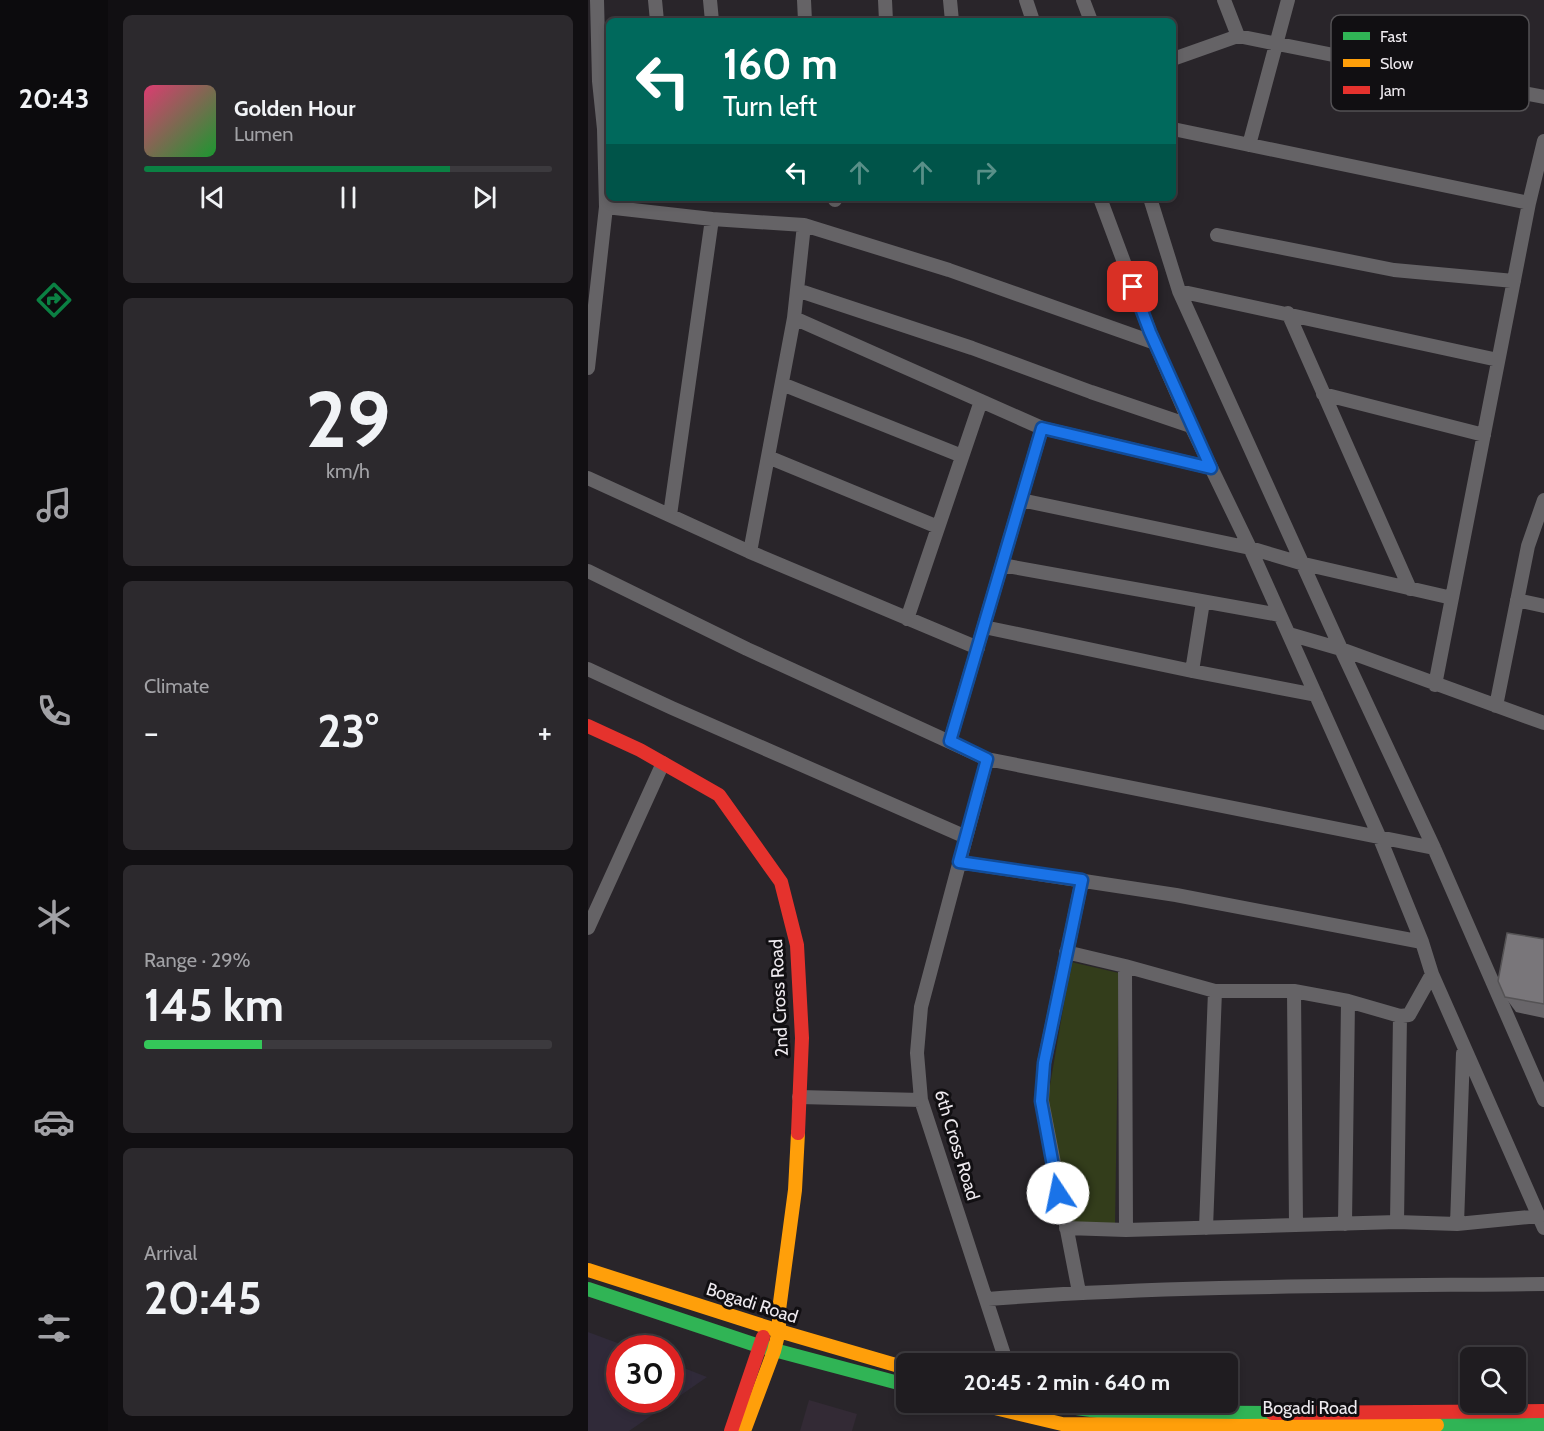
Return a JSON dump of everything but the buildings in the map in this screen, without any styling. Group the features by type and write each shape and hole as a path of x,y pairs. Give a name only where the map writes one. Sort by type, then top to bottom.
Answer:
{"main road":[{"name":"2nd Cross Road","path":"588,726 663,763 719,795 781,882 797,945 802,1038 795,1190 778,1310 773,1329"},
{"name":"Bogadi Road","path":"588,1270 773,1329 896,1365"},
{"path":"588,1290 774,1351 896,1382"},
{"path":"731,1431 759,1346 773,1329"},
{"path":"744,1431 774,1351 773,1329"},
{"name":"Bogadi Road","path":"1238,1412 1433,1410 1544,1412"},
{"name":"Bogadi Road","path":"1030,1413 1062,1424 1106,1428 1433,1428 1544,1424"}],"street":[{"path":"588,368 592,281 606,207 604,129 593,81 604,44 597,0"},
{"path":"655,0 657,18"},
{"path":"710,0 711,18"},
{"path":"804,0 805,18"},
{"path":"885,0 886,18"},
{"path":"950,0 952,18"},
{"path":"1026,0 1033,18"},
{"path":"1083,0 1090,18"},
{"path":"1224,0 1238,36"},
{"path":"1249,145 1288,0"},
{"path":"1176,58 1238,36 1331,55"},
{"path":"1529,94 1544,97"},
{"path":"1176,130 1529,203"},
{"path":"1435,685 1529,203 1544,141"},
{"path":"1065,1228 1126,1230 1397,1222 1457,1224 1541,1222 1432,974 1422,942 1379,836 1155,343 1101,201"},
{"path":"1151,201 1179,291 1434,848 1544,1100"},
{"path":"606,207 712,219 804,225 949,270 1155,343"},
{"path":"670,515 712,219"},
{"path":"750,552 794,318 804,225"},
{"path":"1218,235 1394,270 1514,281"},
{"path":"797,290 972,348 1090,392 1191,426"},
{"path":"1179,291 1498,360"},
{"path":"1288,313 1410,589"},
{"path":"794,318 1042,428 1211,468"},
{"path":"782,384 962,456"},
{"path":"1323,394 1484,435"},
{"path":"907,619 981,401"},
{"path":"950,741 1042,428"},
{"path":"768,457 938,527"},
{"path":"588,478 750,552 978,648"},
{"path":"1021,500 1250,548 1304,564 1452,598"},
{"path":"1496,706 1528,546 1544,500"},
{"path":"1002,565 1280,615"},
{"path":"588,571 747,649 987,759 1434,848"},
{"path":"1517,600 1544,606"},
{"path":"1192,671 1203,602"},
{"path":"984,627 1316,695"},
{"path":"1289,634 1341,649 1544,723"},
{"path":"588,669 966,837"},
{"name":"6th Cross Road","path":"987,759 921,1007 917,1053 921,1100 1004,1353"},
{"path":"588,928 593,905 663,763"},
{"path":"959,862 1176,895 1422,942"},
{"path":"1079,1292 1041,1101 1044,1063 1082,880"},
{"path":"1066,952 1215,991 1294,991 1348,1001 1400,1016 1410,1016 1432,974"},
{"path":"1125,966 1126,1230"},
{"path":"1206,1228 1215,991"},
{"path":"1294,991 1296,1225"},
{"path":"1345,1224 1348,1001"},
{"path":"1397,1222 1400,1016"},
{"path":"1457,1224 1464,1046"},
{"path":"799,1097 921,1100"},
{"path":"988,1299 1079,1292 1544,1284"}],"shaded area":[{"path":"588,1332 606,1339 606,1413 655,1413 629,1431 588,1431"},
{"path":"684,1368 707,1377 684,1393"},
{"path":"809,1400 857,1414 852,1431 800,1431"}],"green space":[{"path":"1071,962 1119,973 1115,1225 1071,1223 1048,1097"}],"traffic: fast":[{"path":"588,1289 759,1346 896,1382"},
{"path":"1238,1413 1272,1413"},
{"path":"1437,1425 1544,1424"}],"traffic: slow":[{"path":"744,1431 774,1351 779,1331 779,1310 795,1190 798,1133"},
{"path":"588,1270 779,1331 896,1365"},
{"path":"1016,1413 1062,1424 1437,1425"}],"traffic: jam":[{"path":"588,726 640,750 719,795 781,882 797,945 802,1038 798,1133"},
{"path":"731,1431 763,1337"},
{"path":"1272,1413 1544,1411"}],"route":[{"path":"1058,1193 1041,1101 1044,1063 1082,880 959,862 987,759 950,741 1042,428 1211,468 1150,332 1133,287"}]}
